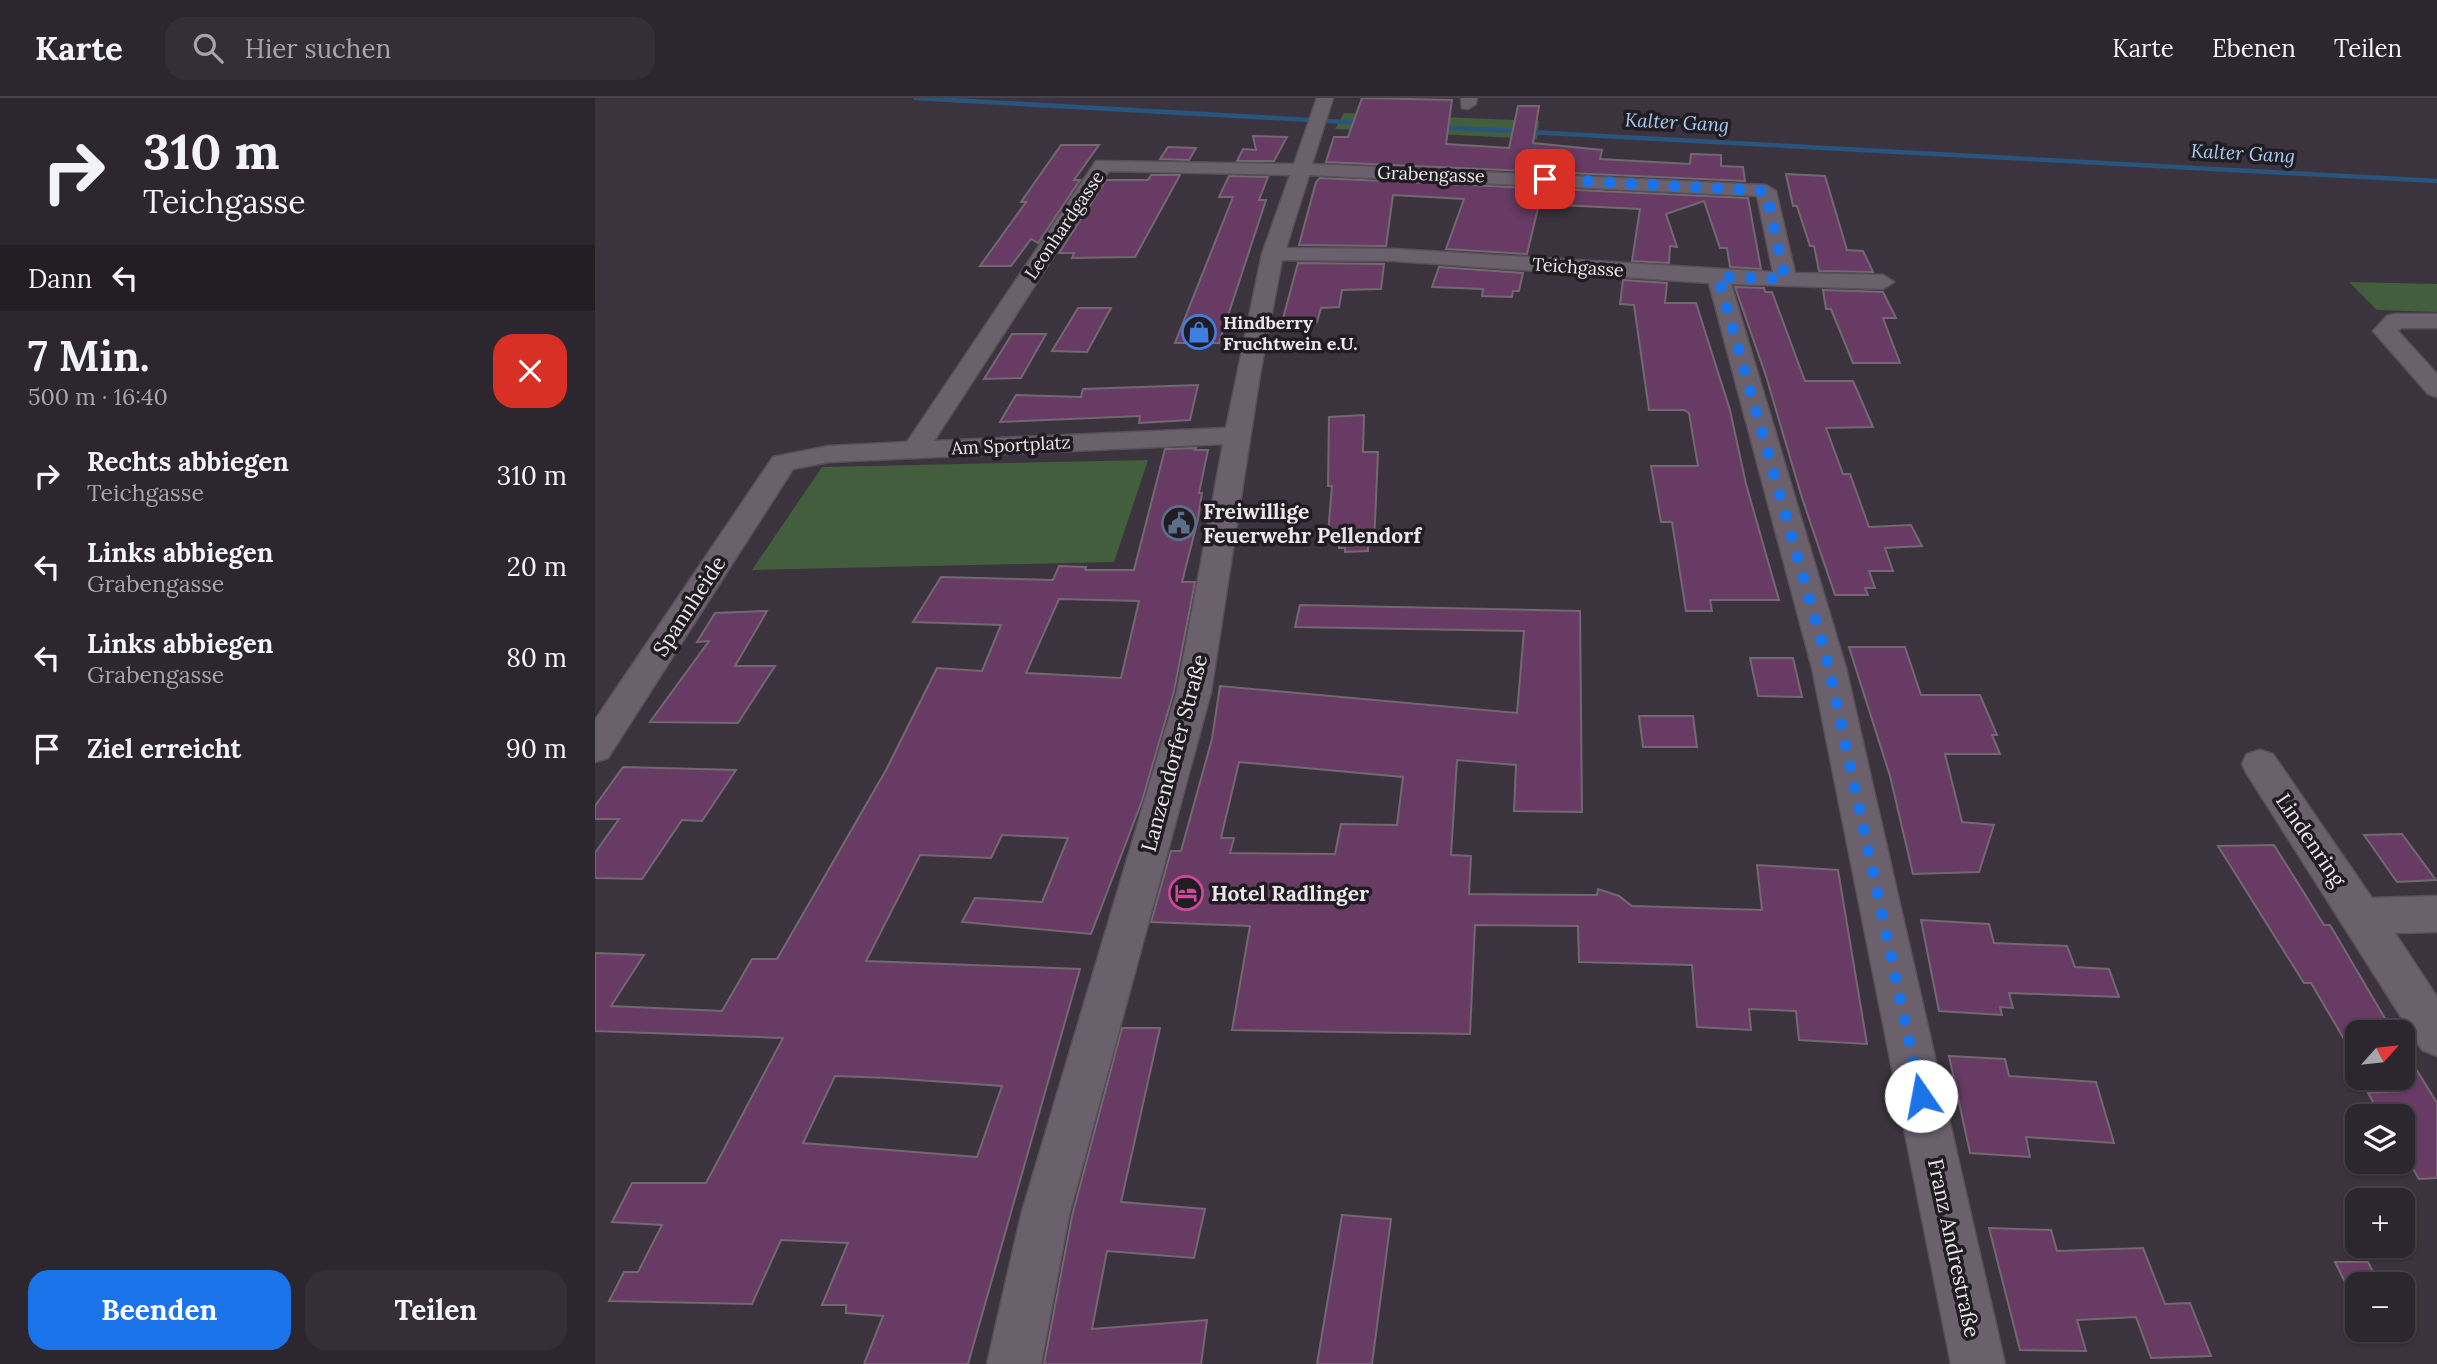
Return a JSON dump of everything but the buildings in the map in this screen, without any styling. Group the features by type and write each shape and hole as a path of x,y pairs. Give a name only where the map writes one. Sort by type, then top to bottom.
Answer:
{"street":[{"name":"Lanzendorfer Straße","path":"1014,1364 1045,1215 1194,692 1240,435 1248,374 1273,254 1320,114"},
{"name":"Leonhardgasse","path":"915,450 1103,165 1301,170"},
{"name":"Grabengasse","path":"1301,170 1407,172 1766,191 1785,279"},
{"name":"Teichgasse","path":"1273,254 1395,255 1718,277 1883,282"},
{"name":"Franz Andrestraße","path":"1718,277 1829,668 1978,1364"},
{"path":"2437,321 2395,321 2385,331 2437,389"},
{"name":"Am Sportplatz","path":"783,463 829,454 1240,435"},
{"name":"Spannheide","path":"595,748 783,463"},
{"name":"Lindenring","path":"2260,764 2362,916 2437,1035"},
{"path":"2362,916 2437,914"}],"green space":[{"path":"1344,113 1539,121 1537,139 1335,129"},
{"path":"2349,282 2437,284 2437,312 2377,310"},
{"path":"1148,460 1114,562 752,570 822,467"}],"waterway":[{"name":"Kalter Gang","path":"915,98 1364,123"},
{"name":"Kalter Gang","path":"1437,127 2437,181"}],"place":[{"name":"Hindberry Fruchtwein e.U.","path":"1199,332"},
{"name":"Freiwillige Feuerwehr Pellendorf","path":"1179,523"},
{"name":"Hotel Radlinger","path":"1186,893"}],"route":[{"path":"1545,179 1766,191 1785,279 1718,277 1829,668 1921,1096"}]}
